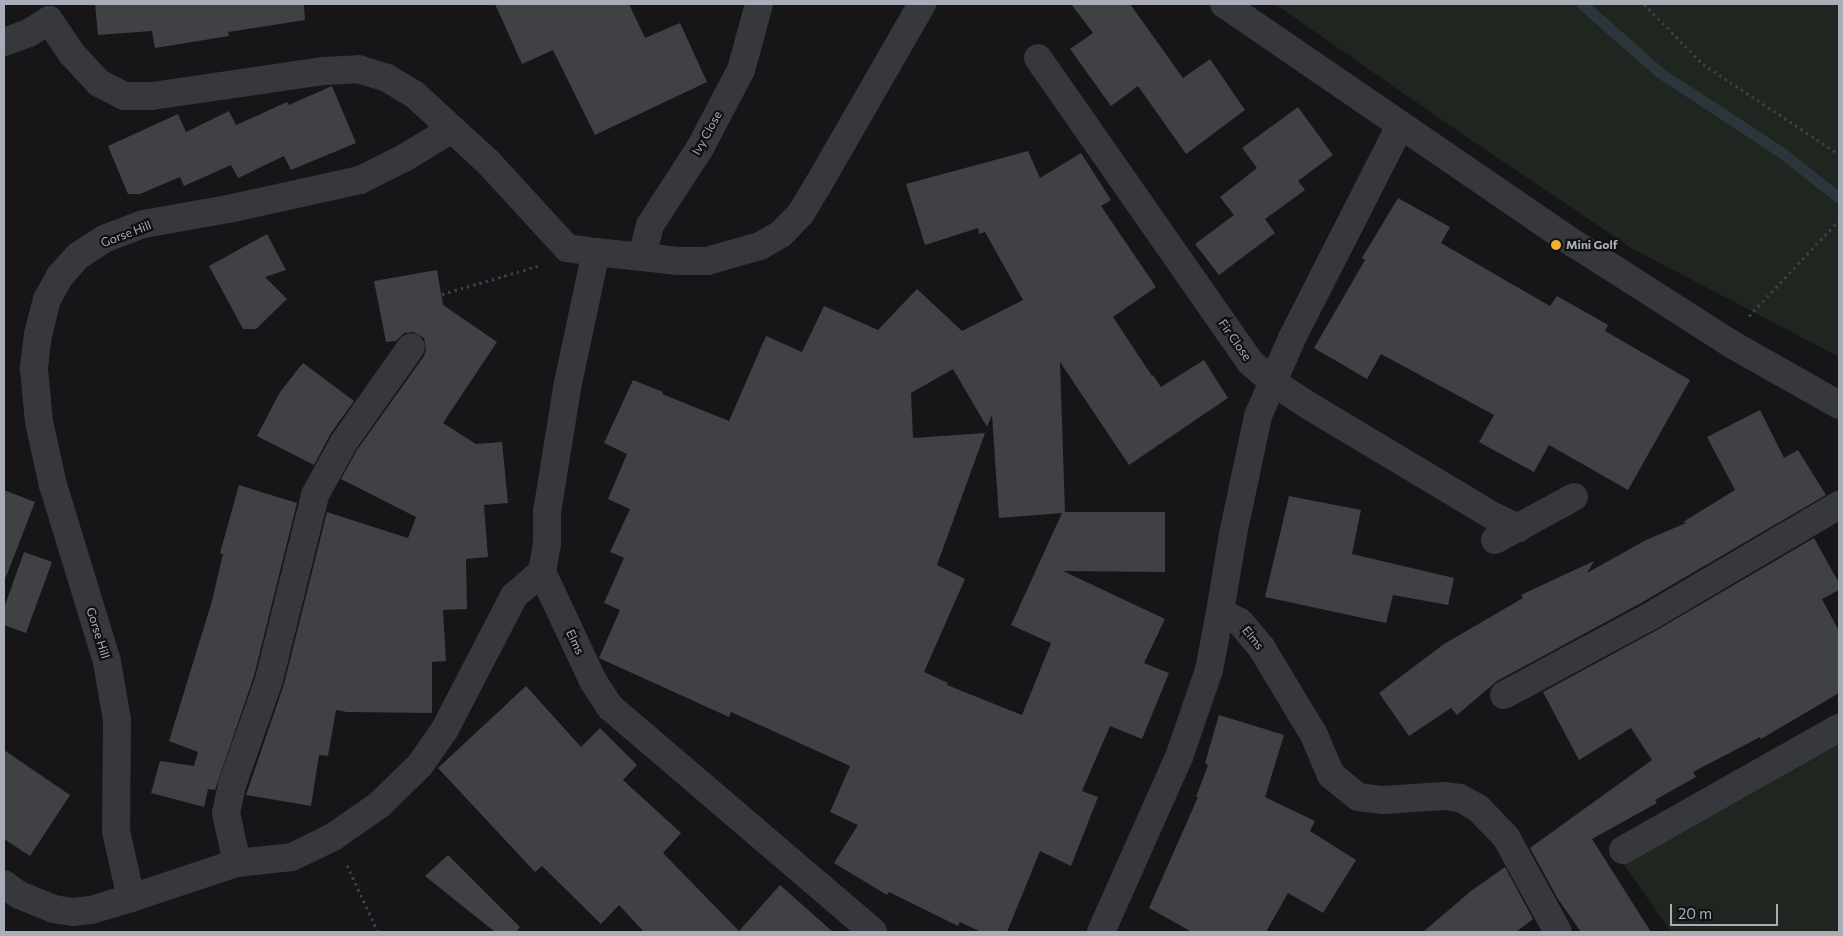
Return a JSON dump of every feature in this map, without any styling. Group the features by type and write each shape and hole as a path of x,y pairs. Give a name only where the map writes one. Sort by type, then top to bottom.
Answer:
{"lane":[{"name":"Ivy Close","path":"642,256 650,225 700,148 741,70 760,4"},
{"path":"4,42 29,33 44,12 71,54 99,83 124,96 152,96 324,71 358,70 387,78 414,94 488,162 567,248 707,261 760,246 781,234 801,213 922,4"},
{"path":"1224,4 1575,244 1733,345 1832,401"},
{"name":"Fir Close","path":"1038,58 1250,362 1274,383 1495,517 1519,528"},
{"path":"1101,932 1179,757 1209,670 1258,416 1292,338 1400,126"},
{"name":"Gorse Hill","path":"131,898 116,831 117,720 107,662 52,485 39,422 34,369 38,334 47,299 60,276 78,256 104,239 143,224 228,210 360,180 404,158 452,129"},
{"path":"4,884 20,895 54,909 72,912 91,910 236,863 292,857 333,837 380,805 420,765 445,729 514,596 542,572 547,544 547,512 565,397 596,252"},
{"path":"236,863 226,813 232,786 269,680 315,495 344,442 411,347"},
{"path":"1495,540 1574,497"},
{"path":"1504,695 1649,617 1839,505"},
{"name":"Elms","path":"542,572 593,681 610,707 873,932"},
{"name":"Elms","path":"1220,612 1240,622 1261,647 1314,735 1331,775 1358,797 1383,800 1415,797 1460,798 1478,808 1506,837 1558,932"},
{"path":"1623,850 1839,728"}],"path":[{"path":"1644,4 1703,64 1839,154"},
{"path":"1733,345 1750,315 1839,220"},
{"path":"411,347 442,294 546,263 567,248"},
{"path":"333,837 378,932"}],"shaded area":[{"path":"1275,4 1839,4 1839,357 1633,249 1462,134"},
{"path":"1839,738 1839,932 1671,932 1623,863"}],"building":[{"path":"95,4 304,4 305,20 228,32 229,36 155,48 152,31 98,35"},
{"path":"495,4 629,4 645,38 680,23 707,82 595,135 553,50 522,64"},
{"path":"1071,4 1130,4 1183,78 1210,59 1245,110 1186,154 1138,86 1111,106 1070,49 1093,33"},
{"path":"332,86 356,143 291,170 284,156 238,178 231,165 184,186 180,177 140,194 128,194 108,146 178,114 186,132 229,111 236,125 287,102 289,105"},
{"path":"1298,107 1333,155 1298,181 1305,190 1265,219 1275,233 1219,275 1195,244 1234,215 1220,197 1257,168 1242,148"},
{"path":"1028,151 1040,178 1081,153 1111,200 1101,206 1156,287 1113,317 1161,387 1204,360 1228,398 1129,465 1060,362 1065,512 1165,512 1165,572 1063,571 1165,619 1144,663 1169,673 1142,739 1110,726 1082,791 1098,797 1071,866 1040,851 1007,932 981,932 960,922 958,926 889,892 887,895 834,863 858,825 830,812 850,766 731,712 729,717 599,658 620,610 604,603 624,558 610,552 630,509 608,499 627,454 604,443 633,380 729,421 766,336 802,352 824,306 878,330 917,289 962,331 1023,300 985,232 979,234 978,228 925,245 906,184","holes":["953,369 987,427 992,415 999,518 1062,513 1011,625 1051,643 1022,715 947,685 948,683 924,672 965,579 937,565 985,433 913,438 911,393"]},
{"path":"1398,198 1450,227 1441,243 1550,306 1557,296 1608,325 1605,331 1690,380 1628,490 1549,445 1534,472 1479,442 1494,415 1381,354 1367,379 1314,348 1365,260 1362,258"},
{"path":"267,234 286,270 265,277 287,299 256,329 243,329 209,266"},
{"path":"437,270 443,305 497,342 443,423 476,444 502,442 508,503 484,505 488,557 466,559 467,609 443,610 446,661 432,662 432,713 347,712 336,710 328,756 319,755 311,806 246,795 284,684 327,512 408,538 416,517 341,479 357,450 424,356 426,349 424,338 413,332 404,333 396,341 386,342 374,281"},
{"path":"303,363 354,401 331,433 314,465 257,436 280,392"},
{"path":"1760,410 1784,458 1798,450 1826,495 1641,603 1497,681 1457,715 1451,708 1409,736 1379,693 1444,644 1523,598 1521,595 1594,561 1587,573 1646,540 1686,523 1683,522 1735,490 1707,437"},
{"path":"239,485 297,503 254,676 215,790 208,789 204,807 151,793 160,761 194,766 198,752 169,741 212,601 223,554 220,553"},
{"path":"4,490 35,502 6,577 4,577"},
{"path":"1289,496 1361,510 1352,554 1454,578 1448,605 1393,595 1386,623 1265,597"},
{"path":"1814,538 1839,583 1839,590 1822,599 1839,631 1839,693 1761,739 1760,737 1693,772 1696,777 1655,800 1657,803 1592,839 1651,932 1581,932 1558,899 1530,848 1652,760 1631,728 1579,760 1543,692 1657,630"},
{"path":"24,552 52,562 26,633 4,625 4,608"},
{"path":"526,686 581,747 600,728 637,765 623,780 681,833 663,853 739,931 780,885 833,932 644,932 619,905 601,924 542,866 535,872 438,768"},
{"path":"1219,715 1284,735 1265,797 1315,821 1310,831 1356,860 1323,913 1288,893 1266,932 1192,932 1149,908 1198,797 1196,797 1208,765 1205,763"},
{"path":"4,750 70,795 30,856 4,839"},
{"path":"448,855 520,927 516,932 495,932 425,876"},
{"path":"1505,867 1533,919 1516,932 1423,932 1471,891"}],"waterway":[{"path":"1582,4 1659,72 1781,152 1839,198"}],"place":[{"name":"Mini Golf","path":"1556,245"}]}
